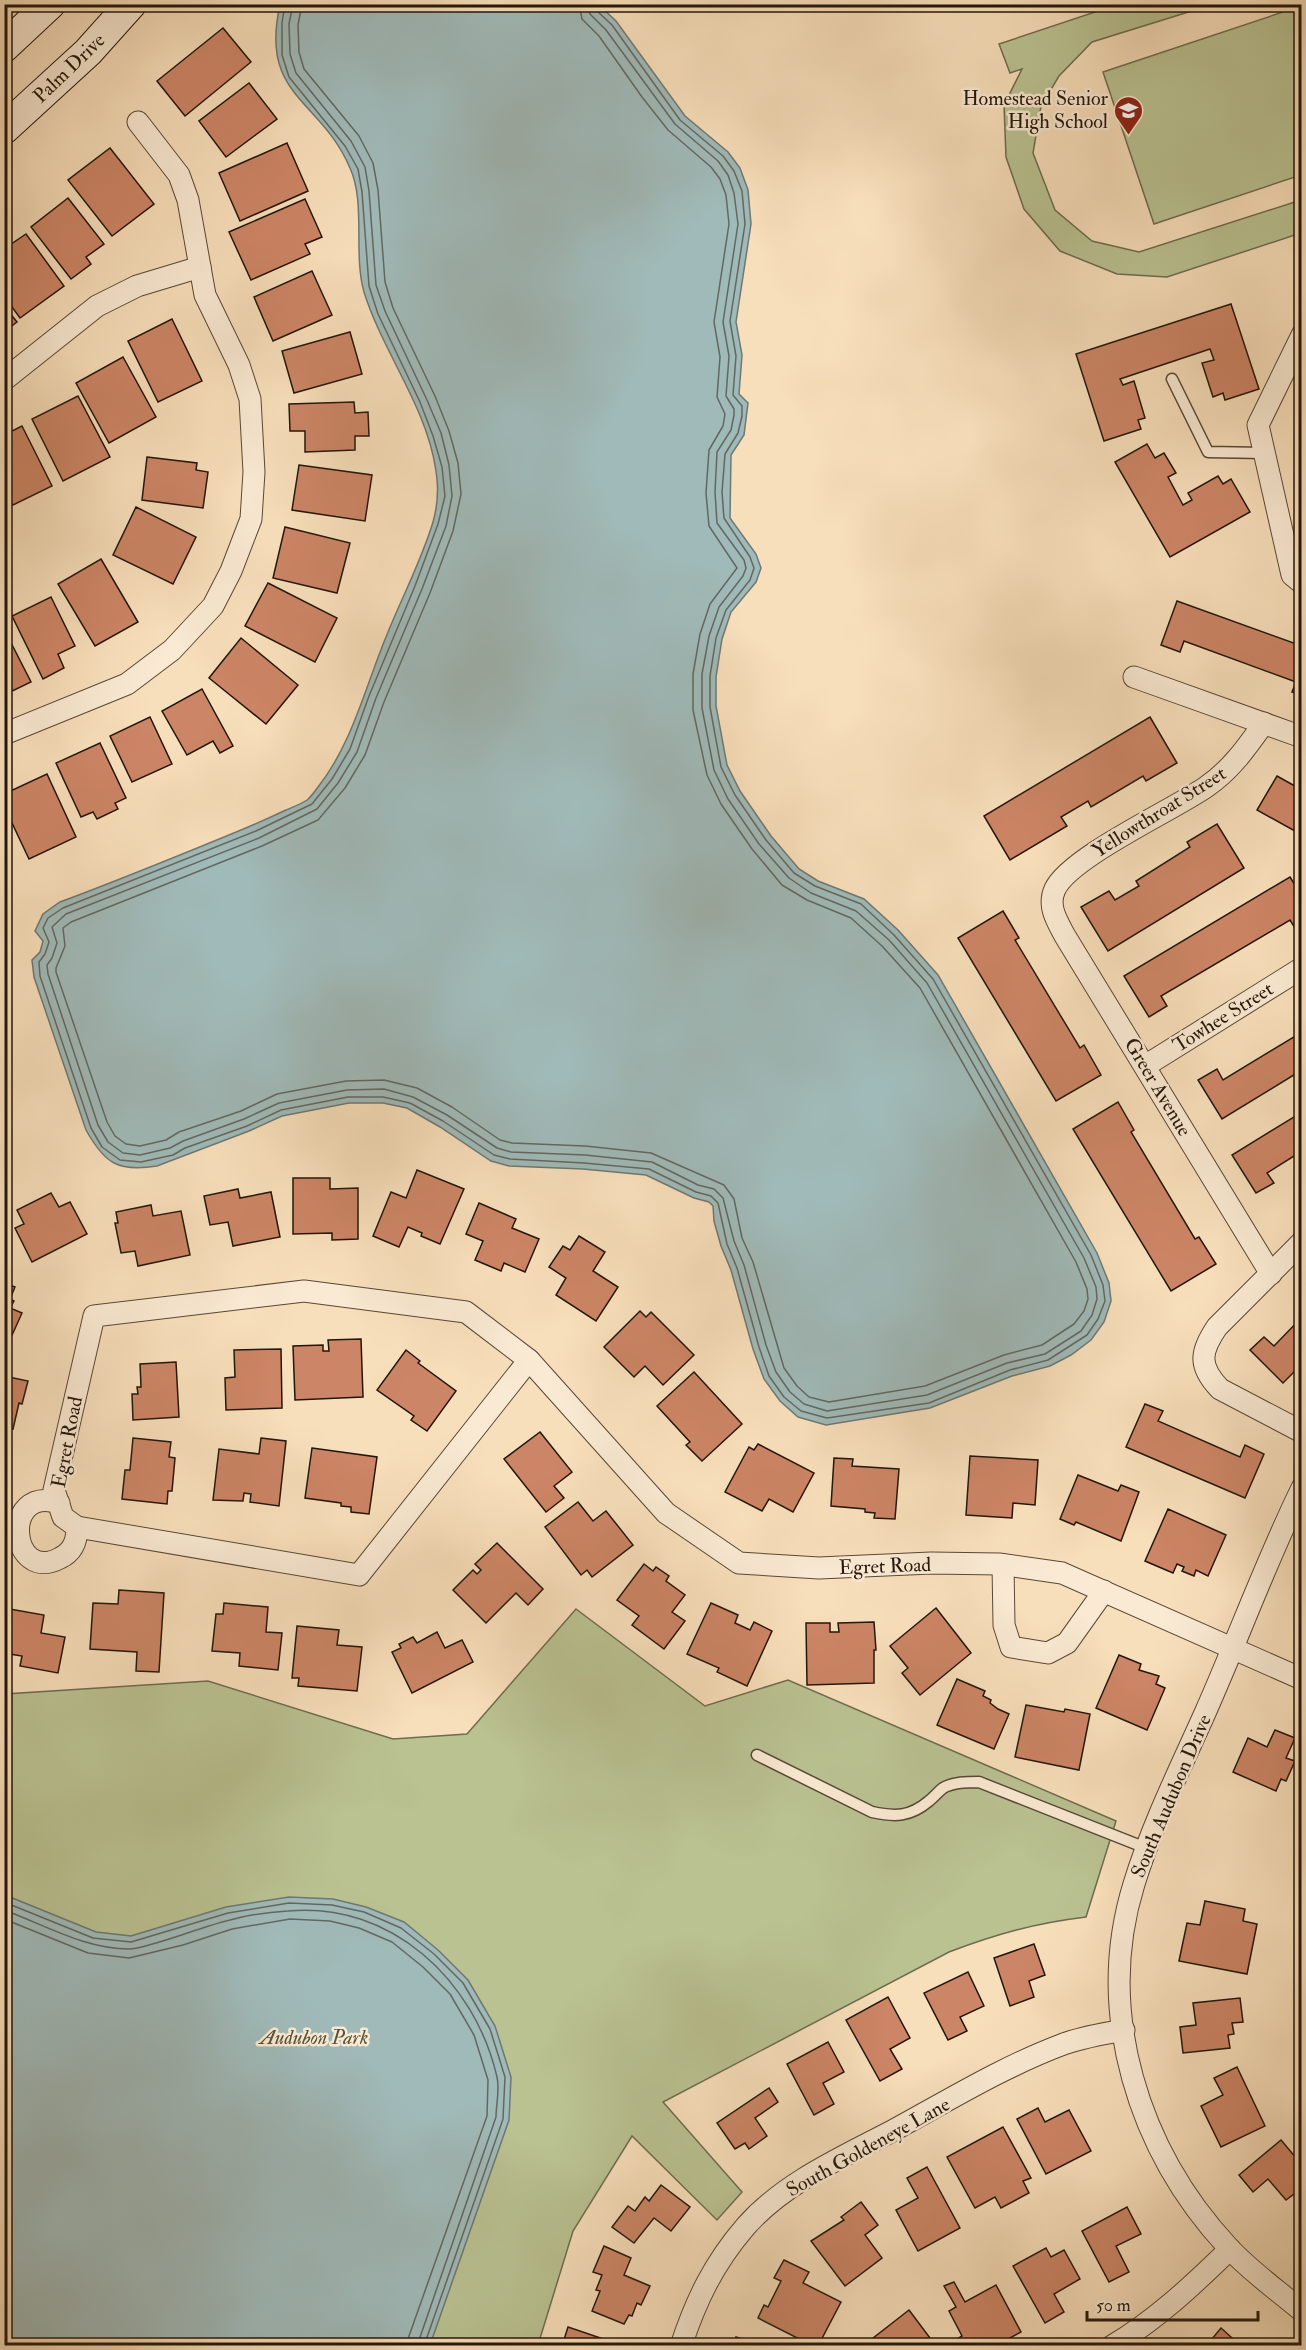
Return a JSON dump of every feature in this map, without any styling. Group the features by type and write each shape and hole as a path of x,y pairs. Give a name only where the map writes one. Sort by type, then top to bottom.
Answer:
{"main road":[{"path":"4,47 50,4"},
{"name":"Palm Drive","path":"4,129 88,52 131,4"}],"street":[{"path":"4,734 127,684 172,650 213,606 231,571 251,519 254,472 250,399 239,365 205,295 188,200 179,176 138,122"},
{"path":"4,380 97,306 137,286 200,267"},
{"path":"1300,344 1258,424 1292,575 1302,583"},
{"path":"1134,676 1302,736"},
{"name":"Yellowthroat Street","path":"1051,898 1056,887 1079,863 1206,788 1230,769 1264,723"},
{"name":"Greer Avenue","path":"1051,898 1053,915 1065,936 1271,1274"},
{"name":"Towhee Street","path":"1145,1066 1302,968"},
{"path":"1302,1242 1217,1327 1204,1353 1204,1367 1220,1389 1302,1432"},
{"name":"Egret Road","path":"77,1527 63,1517 54,1490 94,1317 304,1291 466,1312 529,1360 666,1513 739,1563 819,1568 931,1563 1003,1565 1062,1573 1302,1679"},
{"path":"59,1503 49,1500 29,1504 16,1520 14,1530 20,1549 37,1561 47,1563 57,1560 73,1547 77,1537 77,1527 359,1575 529,1360"},
{"name":"South Audubon Drive","path":"1302,1488 1146,1848 1128,1905 1122,1944 1120,1988 1127,2061 1158,2149 1183,2192 1230,2249 1302,2311"},
{"path":"1003,1565 1004,1625 1011,1647 1048,1653 1067,1643 1104,1591"},
{"name":"South Goldeneye Lane","path":"681,2346 699,2294 718,2261 747,2224 786,2190 1034,2056 1086,2037 1124,2030"},
{"path":"1112,2346 1165,2308 1230,2249"}],"lane":[{"path":"1172,379 1208,452 1264,453"},
{"path":"757,1755 872,1812 892,1817 910,1813 927,1803 944,1788 962,1782 979,1782 1146,1848"}],"green space":[{"path":"1119,4 1211,5 1092,42 1059,76 1041,106 1033,153 1055,210 1092,241 1139,252 1301,200 1301,233 1167,277 1117,274 1060,251 1024,209 1006,157 1004,105 1022,69 1010,73 999,44"},
{"path":"1301,6 1301,175 1154,224 1103,72"},
{"name":"Audubon Park","path":"576,1609 705,1706 788,1680 1116,1821 1086,1917 1016,1930 949,1952 663,2102 742,2192 717,2220 632,2136 573,2231 538,2345 5,2346 5,1694 208,1681 393,1739 467,1734"}],"water":[{"path":"280,5 599,5 616,21 685,116 728,152 740,168 748,190 751,224 736,322 742,355 739,394 748,403 744,435 731,455 730,518 756,554 761,568 756,582 731,612 722,639 716,677 716,706 727,765 740,791 771,836 799,869 818,881 864,899 898,930 938,975 1097,1253 1109,1283 1111,1301 1104,1322 1091,1340 1071,1355 1050,1366 1012,1376 930,1408 826,1425 798,1417 780,1401 764,1379 753,1349 731,1270 721,1246 714,1221 713,1206 709,1202 694,1198 646,1175 583,1169 509,1166 491,1161 407,1108 383,1103 349,1103 282,1116 157,1166 144,1168 132,1168 114,1163 93,1142 86,1130 34,977 32,960 40,952 43,941 35,931 43,914 60,902 244,829 300,804 310,797 330,770 349,734 386,637 423,552 436,509 438,490 436,471 424,425 372,315 364,292 359,262 359,213 355,182 338,145 285,79 278,60 276,36"},
{"path":"5,1895 96,1932 131,1936 226,1907 289,1897 333,1899 366,1907 404,1922 438,1950 468,1980 495,2026 511,2077 509,2120 430,2345 5,2345"}],"building":[{"path":"223,28 251,62 185,116 157,81"},
{"path":"249,83 277,119 226,157 199,121"},
{"path":"287,143 308,191 240,221 219,173"},
{"path":"110,148 154,204 112,236 68,180"},
{"path":"68,198 104,244 86,257 91,264 71,279 31,227"},
{"path":"305,199 322,237 305,244 310,254 251,280 229,232"},
{"path":"26,234 64,286 20,318 4,296 4,249"},
{"path":"312,271 332,315 273,341 254,297"},
{"path":"1231,304 1259,389 1225,400 1223,393 1213,397 1202,363 1214,360 1210,349 1120,379 1123,385 1134,381 1145,418 1138,420 1141,429 1104,441 1076,354"},
{"path":"4,306 17,322 4,332"},
{"path":"172,319 202,381 158,402 128,341"},
{"path":"350,332 362,374 294,393 282,351"},
{"path":"123,357 156,417 109,443 76,383"},
{"path":"78,396 110,457 63,481 32,419"},
{"path":"354,402 355,413 368,412 369,436 355,436 355,450 305,452 305,431 290,431 289,404"},
{"path":"22,426 52,486 13,505 4,489 4,435"},
{"path":"1147,444 1155,458 1164,453 1176,473 1168,477 1183,505 1192,500 1188,493 1218,476 1223,484 1231,479 1250,512 1170,557 1115,462"},
{"path":"147,457 197,463 196,470 208,472 203,508 142,500"},
{"path":"299,465 372,475 365,521 292,510"},
{"path":"136,507 196,537 173,584 113,555"},
{"path":"285,527 350,543 337,593 273,578"},
{"path":"101,559 138,622 95,646 58,584"},
{"path":"268,583 337,618 315,662 245,626"},
{"path":"51,597 75,646 58,654 64,668 43,679 12,616"},
{"path":"1177,601 1302,646 1302,695 1292,692 1296,682 1184,641 1180,652 1161,645"},
{"path":"4,629 31,682 6,694 4,691"},
{"path":"241,638 298,685 266,724 209,678"},
{"path":"202,689 233,746 220,753 213,741 187,755 162,711"},
{"path":"150,717 172,764 132,782 110,736"},
{"path":"1150,717 1177,763 1146,781 1143,776 1091,807 1088,801 1061,817 1067,826 1010,860 984,816"},
{"path":"100,743 126,798 115,803 118,809 97,819 93,812 81,817 56,763"},
{"path":"47,774 76,837 29,859 4,806 4,794"},
{"path":"1277,776 1302,790 1302,835 1257,810"},
{"path":"1217,824 1244,868 1108,951 1081,907 1109,891 1115,900 1139,886 1136,881 1190,847 1187,842"},
{"path":"1290,877 1302,896 1302,924 1295,928 1290,920 1161,996 1167,1006 1149,1017 1124,976"},
{"path":"1003,911 1019,938 1015,940 1080,1048 1084,1045 1101,1075 1056,1101 958,938"},
{"path":"1302,1032 1302,1070 1222,1119 1198,1080 1217,1069 1223,1080"},
{"path":"1118,1102 1134,1130 1131,1132 1195,1239 1199,1237 1216,1264 1171,1291 1073,1129"},
{"path":"1302,1112 1302,1151 1267,1173 1274,1183 1256,1193 1232,1155"},
{"path":"417,1170 464,1189 440,1244 421,1236 422,1233 408,1227 399,1247 373,1236 391,1192 406,1198"},
{"path":"293,1178 330,1178 330,1189 358,1188 358,1239 332,1240 332,1233 293,1234"},
{"path":"238,1189 240,1198 271,1192 280,1237 233,1246 228,1222 210,1225 204,1196"},
{"path":"51,1193 59,1207 70,1202 87,1234 32,1262 15,1228 24,1224 17,1210"},
{"path":"479,1203 516,1219 512,1228 539,1239 525,1272 504,1263 501,1271 475,1260 483,1241 466,1234"},
{"path":"151,1205 153,1216 181,1211 190,1255 138,1266 135,1251 121,1253 115,1223 118,1223 116,1212"},
{"path":"579,1236 605,1252 593,1271 618,1287 596,1321 556,1295 566,1278 549,1267 563,1246 570,1250"},
{"path":"4,1283 15,1287 10,1299 14,1301 10,1308 22,1313 4,1353"},
{"path":"640,1311 646,1317 651,1312 694,1355 663,1385 645,1366 634,1377 604,1347"},
{"path":"1302,1317 1302,1364 1283,1383 1250,1350 1264,1337 1274,1346"},
{"path":"361,1339 363,1397 295,1400 293,1346 323,1345 323,1351 329,1351 328,1340"},
{"path":"281,1349 282,1408 226,1410 225,1378 235,1377 234,1350"},
{"path":"406,1350 420,1361 418,1363 456,1391 427,1431 411,1420 414,1416 377,1390"},
{"path":"176,1362 179,1417 133,1420 132,1394 138,1394 137,1387 141,1387 140,1364"},
{"path":"694,1372 742,1424 702,1461 686,1445 690,1442 657,1406"},
{"path":"4,1376 28,1381 22,1404 19,1403 13,1429 4,1427"},
{"path":"1145,1404 1163,1411 1158,1421 1240,1457 1245,1445 1264,1454 1245,1498 1126,1447"},
{"path":"540,1432 572,1472 554,1486 564,1498 546,1512 504,1459"},
{"path":"133,1438 171,1442 169,1457 175,1458 172,1491 168,1491 167,1504 122,1499 125,1470 130,1470"},
{"path":"261,1438 286,1441 279,1506 250,1502 251,1494 244,1493 243,1501 213,1500 219,1449 259,1454"},
{"path":"758,1444 814,1473 793,1512 769,1499 762,1511 725,1492 749,1447 754,1450"},
{"path":"312,1448 377,1457 369,1514 351,1512 351,1507 341,1506 341,1503 305,1498"},
{"path":"970,1456 1038,1460 1035,1505 1013,1503 1012,1518 966,1515"},
{"path":"834,1458 853,1459 852,1466 899,1469 895,1519 874,1518 875,1513 865,1512 865,1509 831,1506"},
{"path":"1078,1475 1118,1491 1121,1485 1139,1492 1121,1541 1076,1522 1074,1525 1060,1519"},
{"path":"578,1502 593,1521 606,1511 633,1545 592,1577 587,1570 581,1575 545,1527"},
{"path":"1168,1509 1226,1535 1208,1576 1196,1570 1194,1576 1182,1571 1184,1567 1177,1564 1173,1573 1145,1561"},
{"path":"497,1543 543,1589 528,1605 516,1593 486,1623 453,1590 473,1570 477,1574 481,1570 475,1564"},
{"path":"644,1564 653,1571 656,1567 669,1576 666,1581 685,1595 672,1612 685,1621 664,1649 632,1625 639,1616 617,1600"},
{"path":"119,1590 164,1593 159,1672 136,1671 137,1652 90,1649 93,1603 118,1604"},
{"path":"224,1603 268,1607 266,1632 282,1633 278,1670 239,1666 240,1653 212,1651 216,1614 223,1614"},
{"path":"711,1603 738,1615 735,1623 750,1630 754,1622 772,1631 747,1686 717,1672 719,1668 687,1654"},
{"path":"4,1608 44,1615 41,1633 65,1637 58,1673 20,1666 22,1656 4,1653"},
{"path":"936,1608 971,1653 920,1695 902,1673 908,1668 890,1646"},
{"path":"874,1622 876,1650 874,1650 874,1683 807,1685 806,1623 830,1623 830,1632 839,1632 838,1623"},
{"path":"297,1626 339,1630 337,1645 362,1647 357,1691 298,1686 299,1678 292,1678"},
{"path":"437,1632 445,1648 462,1640 473,1662 412,1693 392,1652 401,1648 399,1644 413,1637 417,1643"},
{"path":"1119,1655 1141,1664 1139,1670 1159,1676 1156,1684 1165,1688 1147,1730 1096,1708"},
{"path":"957,1679 985,1691 983,1696 991,1700 990,1703 1009,1714 994,1749 937,1725"},
{"path":"1026,1705 1090,1714 1079,1770 1015,1757"},
{"path":"1275,1730 1295,1738 1286,1758 1295,1761 1286,1781 1281,1779 1276,1791 1233,1772 1248,1738 1267,1747"},
{"path":"1205,1901 1245,1909 1243,1921 1257,1924 1247,1974 1179,1961 1187,1923 1200,1925"},
{"path":"1034,1944 1045,1975 1029,1981 1034,1997 1010,2006 994,1958"},
{"path":"968,1972 984,2006 960,2017 967,2031 948,2040 924,1993"},
{"path":"888,1997 910,2038 890,2049 902,2069 880,2081 846,2020"},
{"path":"1240,1998 1243,2022 1232,2023 1234,2034 1228,2035 1230,2048 1183,2053 1180,2027 1196,2025 1193,2003"},
{"path":"828,2042 844,2072 823,2083 834,2104 814,2115 787,2064"},
{"path":"1237,2067 1265,2126 1221,2147 1201,2106 1223,2095 1214,2078"},
{"path":"769,2088 778,2102 755,2118 767,2136 749,2149 745,2143 735,2149 717,2123"},
{"path":"1038,2108 1045,2122 1069,2110 1091,2151 1046,2174 1017,2119"},
{"path":"1003,2127 1031,2178 1023,2181 1029,2193 1001,2208 995,2197 975,2208 947,2157"},
{"path":"1281,2140 1302,2165 1302,2188 1286,2200 1268,2179 1253,2192 1239,2175"},
{"path":"927,2167 960,2228 918,2251 896,2210 918,2198 907,2178"},
{"path":"661,2185 690,2207 671,2231 654,2218 634,2243 612,2227 628,2206 635,2211 645,2197 649,2201"},
{"path":"861,2202 878,2225 865,2235 882,2258 845,2286 811,2241 844,2220 841,2217"},
{"path":"1127,2207 1141,2234 1116,2246 1129,2272 1109,2282 1082,2231"},
{"path":"604,2246 631,2258 624,2275 650,2286 641,2305 637,2303 632,2316 629,2315 624,2324 592,2311 600,2291 596,2290 602,2275 593,2272"},
{"path":"1046,2248 1051,2257 1064,2250 1080,2279 1054,2294 1064,2312 1045,2323 1013,2266"},
{"path":"784,2260 809,2272 803,2283 841,2302 818,2346 813,2346 758,2318 764,2305 768,2307 781,2281 774,2278"},
{"path":"954,2282 965,2302 996,2285 1021,2332 995,2346 960,2346 957,2339 962,2336 949,2311 956,2307 944,2286"},
{"path":"909,2310 936,2346 870,2346 868,2342"},
{"path":"568,2327 624,2346 562,2346"},
{"path":"1221,2328 1241,2346 1206,2346"},
{"path":"736,2337 765,2346 733,2346"}],"place":[{"name":"Homestead Senior High School","path":"1129,136"}]}
